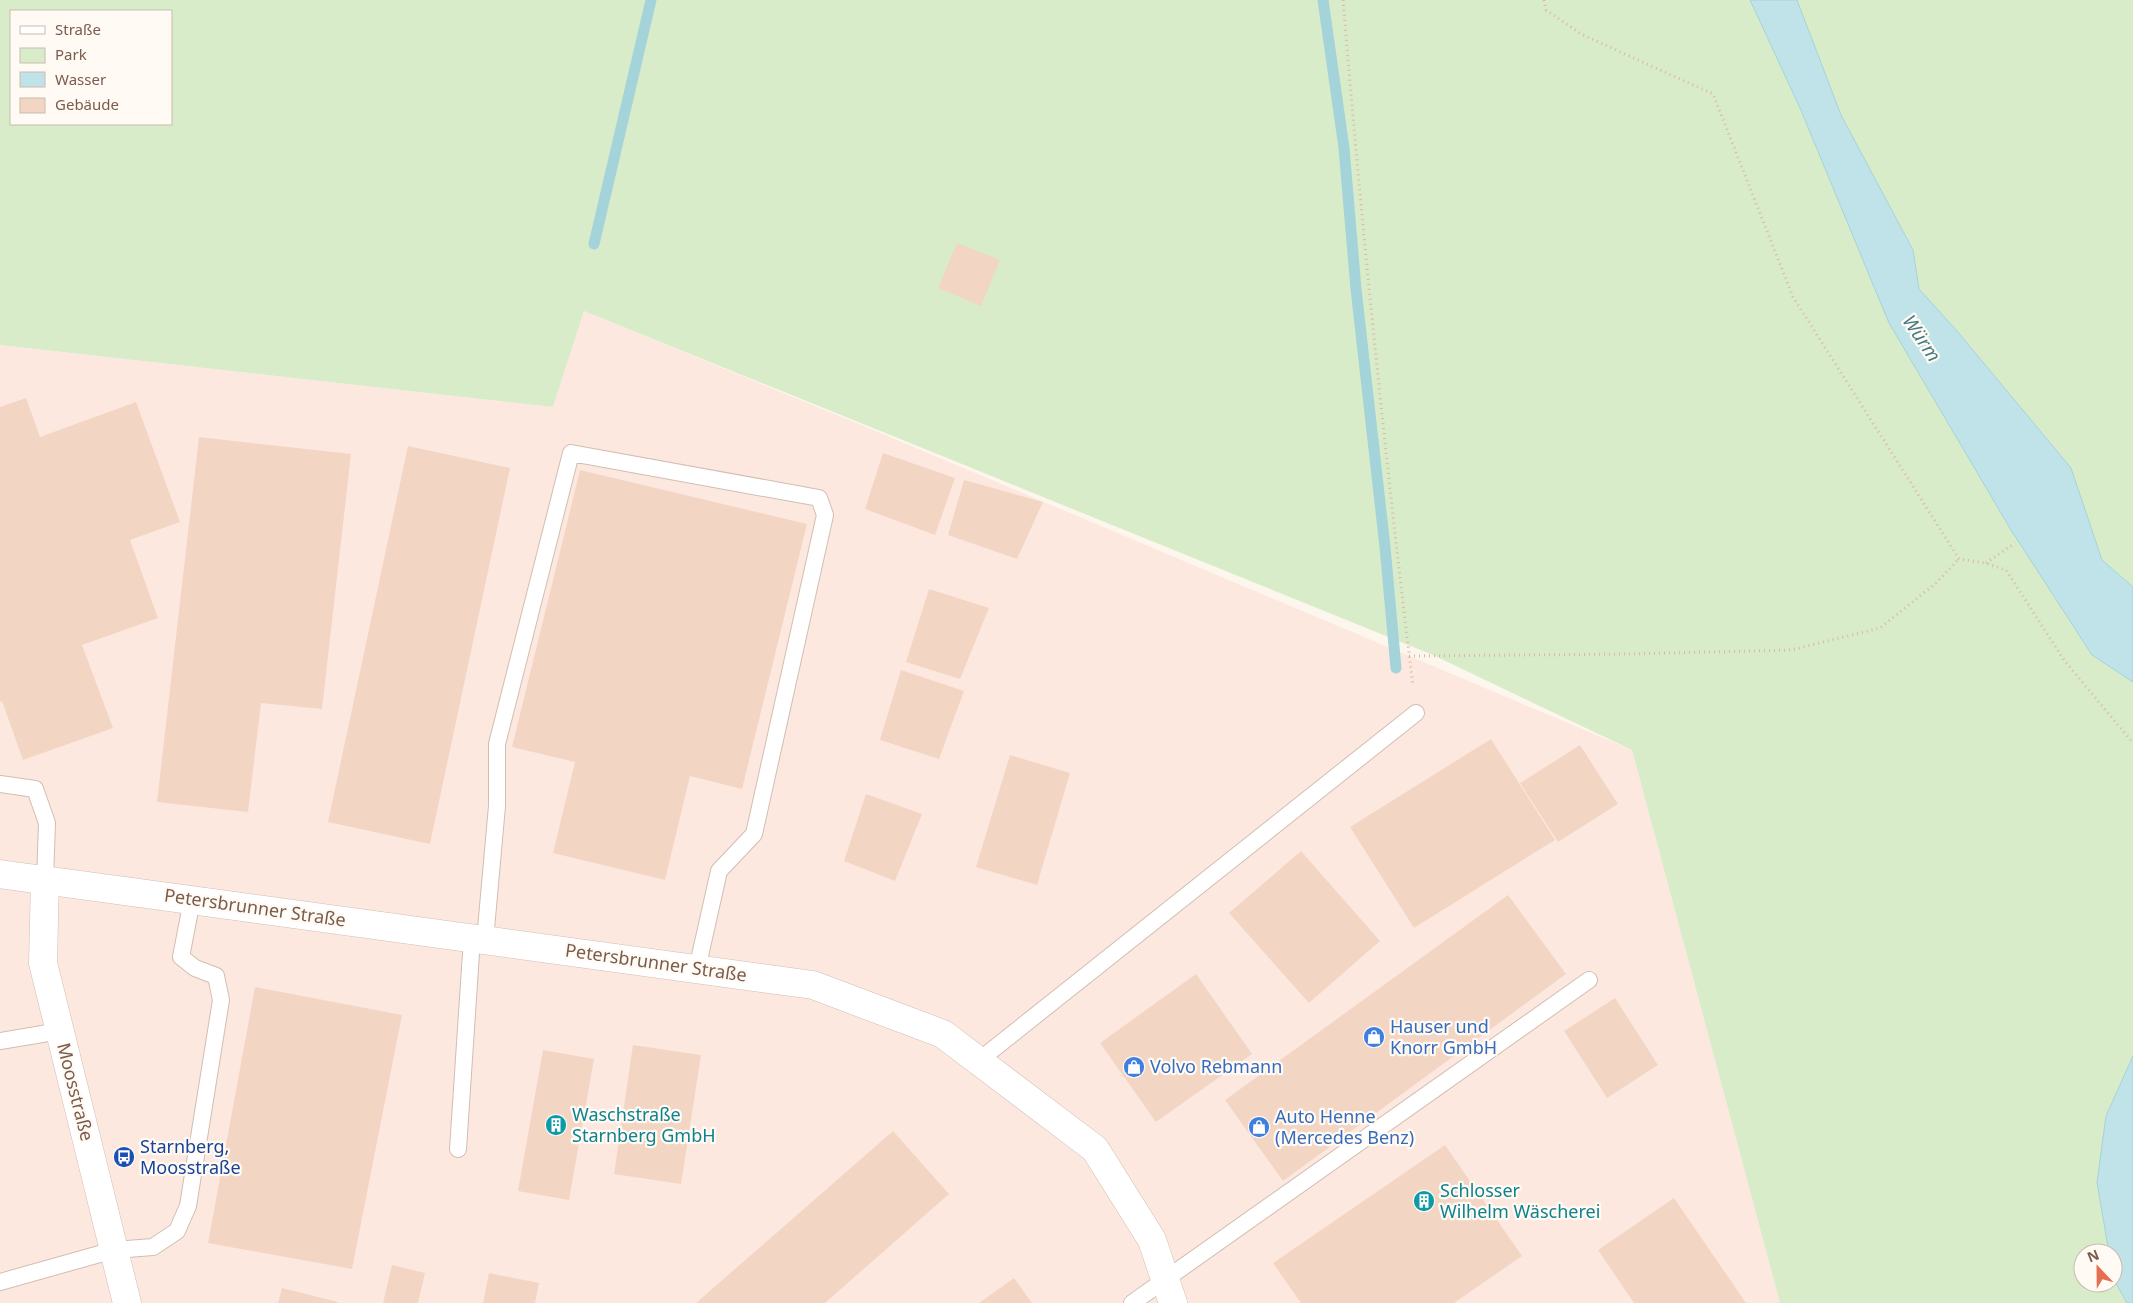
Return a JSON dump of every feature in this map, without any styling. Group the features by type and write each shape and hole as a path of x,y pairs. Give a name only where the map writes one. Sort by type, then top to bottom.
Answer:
{"street":[{"name":"Petersbrunner Straße","path":"0,874 813,985 943,1034 977,1062 1095,1149 1152,1240 1169,1291"},
{"name":"Moosstraße","path":"45,879 43,963 127,1303"}],"lane":[{"path":"458,1149 479,939 497,806 497,744 571,453 819,498 825,515 754,834 719,871 697,969"},
{"path":"977,1062 1416,713"},
{"path":"0,784 35,789 47,823 45,879"},
{"path":"0,1282 114,1250 153,1247 177,1232 188,1206 221,1000 216,976 195,968 181,957 192,900"},
{"path":"1132,1303 1169,1291 1589,980"},
{"path":"0,1041 60,1031"}],"path":[{"path":"1344,0 1361,208 1416,713"},
{"path":"1544,0 1546,10 1581,34 1713,94 1793,297 1959,559 1985,563 2006,570 2064,660 2133,744"},
{"path":"1985,563 2014,544"},
{"path":"1409,656 1791,650 1880,628 1935,584 1959,559"}],"shaded area":[{"path":"584,311 871,429 1632,750 1780,1303 0,1303 0,345 553,407"}],"green space":[{"path":"0,0 2133,0 2133,1303 1780,1303 1632,750 1433,655 584,311 553,407 0,345"}],"water":[{"name":"Würm","path":"1750,0 1797,0 1841,115 1913,250 1919,289 1957,331 2071,468 2102,560 2133,587 2133,682 2092,655 2011,530 1889,323 1800,108"},
{"path":"2133,1056 2133,1303 2127,1303 2121,1293 2123,1293 2123,1243 2107,1243 2097,1182 2106,1116"}],"building":[{"path":"957,243 1000,260 981,306 938,288"},
{"path":"26,398 40,437 136,402 180,522 130,540 158,618 82,645 113,728 23,760 2,701 0,702 0,407"},
{"path":"199,437 351,454 322,709 261,703 248,812 157,802"},
{"path":"408,446 510,468 430,844 328,822"},
{"path":"883,453 955,478 935,535 865,509"},
{"path":"580,470 807,524 742,789 690,776 665,880 553,853 575,762 512,747"},
{"path":"964,480 1043,502 1017,559 948,535"},
{"path":"929,589 989,608 960,679 906,662"},
{"path":"901,670 964,691 939,759 880,740"},
{"path":"1491,739 1555,840 1414,928 1350,827"},
{"path":"1580,745 1618,804 1558,842 1520,783"},
{"path":"1010,755 1070,773 1037,885 976,867"},
{"path":"866,794 922,814 895,881 844,861"},
{"path":"1301,851 1380,941 1309,1003 1229,913"},
{"path":"1508,895 1566,974 1283,1181 1225,1100"},
{"path":"1196,974 1252,1054 1156,1122 1100,1043"},
{"path":"255,987 402,1015 352,1269 208,1243"},
{"path":"1615,998 1658,1065 1607,1098 1564,1031"},
{"path":"633,1045 701,1055 681,1184 614,1174"},
{"name":"Waschstraße Starnberg GmbH","path":"543,1050 594,1059 569,1200 518,1191"},
{"path":"893,1131 949,1194 825,1303 696,1303"},
{"name":"Schlosser Wilhelm Wäscherei","path":"1445,1145 1522,1256 1454,1303 1301,1303 1273,1263"},
{"path":"1674,1198 1746,1303 1634,1303 1598,1250"},
{"path":"392,1265 425,1273 418,1303 383,1303"},
{"path":"489,1273 539,1283 535,1303 483,1303"},
{"path":"1014,1278 1032,1303 979,1303"},
{"path":"282,1288 338,1302 278,1303"}],"waterway":[{"path":"594,244 651,0"},
{"path":"1323,0 1344,148 1356,289 1385,547 1396,668"}],"place":[{"name":"Hauser und Knorr GmbH","path":"1374,1037"},
{"name":"Volvo Rebmann","path":"1134,1067"},
{"name":"Waschstraße Starnberg GmbH","path":"556,1125"},
{"name":"Auto Henne (Mercedes Benz)","path":"1259,1127"},
{"name":"Starnberg, Moosstraße","path":"124,1157"},
{"name":"Schlosser Wilhelm Wäscherei","path":"1424,1201"}]}
